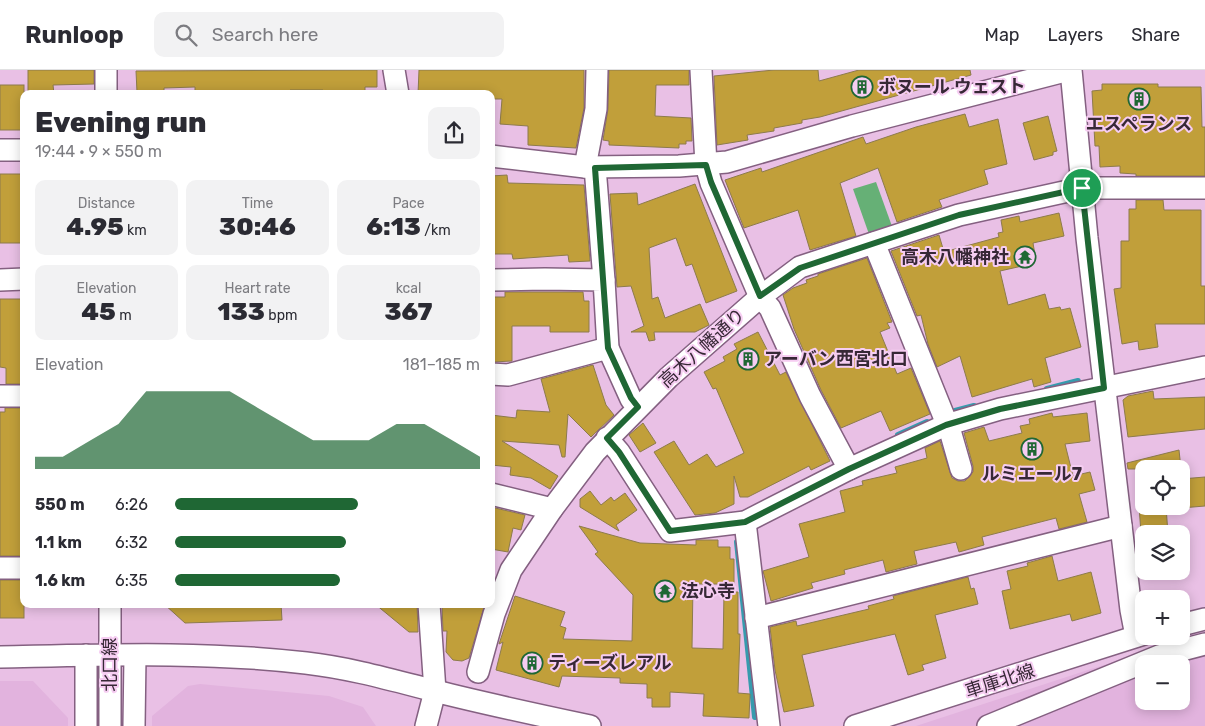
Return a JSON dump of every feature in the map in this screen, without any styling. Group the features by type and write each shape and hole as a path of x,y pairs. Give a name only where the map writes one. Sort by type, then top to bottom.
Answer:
{"street":[{"path":"106,70 106,90"},
{"path":"394,70 397,90"},
{"path":"597,70 596,109 590,168 604,280 608,348 631,398 638,407"},
{"path":"701,70 706,165 711,182 760,296 770,308 810,396 849,469"},
{"path":"495,156 590,168 706,165 727,162 852,126 1070,70 1104,388 1131,610 1135,621"},
{"path":"0,150 20,150"},
{"name":"高木八幡通り","path":"495,608 501,569 552,509 607,438 638,407 760,296 800,268 959,215 1082,188 1205,188"},
{"path":"874,243 951,434 961,470"},
{"path":"0,280 20,279"},
{"path":"495,280 604,280"},
{"path":"495,374 508,375 608,348"},
{"path":"607,438 619,452 670,531 745,522 849,469 946,425 1000,409 1205,367"},
{"path":"0,396 20,396"},
{"path":"495,495 552,509"},
{"path":"745,522 768,726"},
{"path":"756,618 1121,526"},
{"path":"0,568 20,568"},
{"name":"北口線","path":"110,608 110,726"},
{"path":"426,726 435,691 429,608"},
{"name":"高木八幡通り","path":"478,672 495,608"},
{"path":"1190,622 1205,618"},
{"name":"車庫北線","path":"855,726 942,700 1135,637"},
{"path":"988,726 1158,656 1205,644"},
{"path":"86,655 86,726"},
{"path":"0,657 86,655 227,656 306,663 372,674 435,691 590,726"},
{"path":"134,726 135,656"}],"shaded area":[{"path":"1205,631 1205,726 916,726 1135,656 1135,710 1190,710 1190,655 1137,655 1170,645 1190,645 1190,634"},
{"path":"0,681 33,681 68,718 68,726 0,726"},
{"path":"200,684 329,696 363,707 376,726 152,726 152,716 188,686"}],"green space":[{"path":"876,182 893,229 870,237 853,189"}],"building":[{"path":"28,70 94,70 94,84 53,85 54,90 28,90"},
{"path":"377,70 377,87 365,87 365,90 195,90 195,87 137,90 136,71"},
{"path":"419,70 584,70 584,108 576,148 528,145 528,126 500,124 502,99 495,99 495,90 418,90"},
{"path":"609,70 689,70 689,85 656,85 655,116 691,118 692,141 686,141 686,144 679,144 679,148 609,145 609,141 603,140 608,109"},
{"path":"774,70 818,70 819,81 859,70 970,70 971,75 820,117 802,120 802,123 774,128 774,131 747,135 748,140 717,145 714,76"},
{"path":"1102,84 1158,84 1158,87 1201,87 1202,127 1205,127 1205,176 1136,176 1136,174 1120,173 1120,166 1100,167 1099,146 1095,146 1092,91 1102,90"},
{"path":"0,85 24,85 24,90 20,90 20,130 0,130"},
{"path":"965,114 969,127 998,119 1007,164 984,170 988,184 939,200 942,207 897,222 878,168 840,183 856,236 810,250 798,210 744,228 725,180 761,168 762,172 863,137 866,144 916,127"},
{"path":"1048,116 1057,151 1053,152 1053,155 1034,160 1023,123"},
{"path":"0,174 20,174 20,243 0,243"},
{"path":"507,175 508,183 584,185 590,261 569,262 568,255 513,259 512,254 495,254 495,176"},
{"path":"695,184 737,291 706,303 692,264 686,266 676,238 649,248 652,299 658,297 665,318 700,304 709,325 695,332 654,332 655,340 649,341 646,332 631,332 644,326 631,286 617,287 610,194 637,193 638,205"},
{"path":"1136,200 1163,200 1164,210 1201,210 1201,286 1205,286 1205,324 1155,324 1158,347 1139,350 1138,341 1122,344 1114,289 1121,288 1121,241 1129,241 1129,209 1136,209"},
{"path":"1059,213 1064,236 1033,243 1035,255 1030,256 1031,264 1000,271 1008,305 1045,294 1049,309 1060,307 1061,310 1070,308 1081,347 1045,358 1051,382 1034,387 1032,379 972,397 960,356 937,367 928,344 921,315 917,316 891,251 939,235 944,252 999,237 998,233 1003,232 1001,220 1019,216 1020,222"},
{"path":"867,258 892,322 887,323 890,328 880,332 897,374 911,368 930,414 890,431 881,411 841,428 821,390 794,329 783,295 793,288 807,283 806,280 818,276 818,274"},
{"path":"505,292 583,292 584,301 589,301 589,332 550,332 550,326 512,326 512,361 495,362 495,297 505,297"},
{"path":"0,299 20,299 20,384 6,384 6,368 0,367"},
{"path":"758,332 780,375 786,372 830,461 811,470 809,466 748,497 740,497 734,476 734,504 715,513 695,515 654,452 674,441 689,465 707,454 716,467 744,453 716,388 713,389 704,372 725,361 723,357 737,349 734,344"},
{"path":"593,365 606,405 614,415 591,437 568,414 565,457 562,457 559,445 502,441 558,476 550,489 531,478 510,475 511,467 495,465 495,415 516,418 517,410 550,412 541,379"},
{"path":"1153,391 1154,399 1205,397 1205,429 1128,437 1123,400 1128,396"},
{"path":"5,408 20,408 20,556 0,556 0,412 5,412"},
{"path":"1052,413 1053,417 1087,413 1090,441 1065,444 1073,476 1090,472 1095,490 1079,494 1087,522 1059,529 1056,518 982,537 984,545 959,552 956,542 914,551 917,564 886,572 883,560 844,570 845,574 811,583 813,588 771,601 763,571 809,557 799,524 845,512 840,491 863,485 862,481 897,473 895,467 927,458 925,448 940,441 952,478 958,481 965,481 973,472 973,466 964,433 984,427 989,441 1022,433 1020,426 1030,424 1029,419"},
{"path":"643,423 656,443 640,452 629,435"},
{"path":"1179,450 1180,460 1139,460"},
{"path":"1135,461 1135,469 1128,469 1127,463"},
{"path":"1205,477 1205,506 1190,507 1190,478"},
{"path":"590,491 601,505 611,497 614,501 625,493 637,510 616,525 619,531 580,507 580,499"},
{"path":"495,508 525,515 521,530 513,528 508,552 495,550"},
{"path":"1140,515 1167,515 1167,525 1140,525"},
{"path":"579,526 640,543 696,545 696,540 718,540 718,547 730,547 730,559 734,559 734,584 693,584 692,648 723,649 724,592 738,592 738,634 740,634 738,693 750,694 749,718 703,716 704,694 670,692 670,707 652,707 652,698 647,698 647,684 620,683 620,678 562,676 559,687 496,670 503,642 499,644 515,596 565,612 560,626 566,628 563,639 632,641 633,595 595,554 598,552"},
{"path":"1052,556 1058,581 1091,572 1101,613 1072,621 1070,614 1010,629 1002,591 1011,589 1007,571 1028,566 1027,563"},
{"path":"968,577 971,589 974,588 978,604 935,615 946,658 922,665 924,670 908,675 895,634 802,655 814,706 784,712 775,670 770,627 796,621 797,626 869,609 868,606 894,599 893,596"},
{"path":"0,580 20,580 20,608 24,608 24,618 0,618"},
{"path":"168,608 281,608 282,620 185,623"},
{"path":"380,608 417,608 418,632 409,632"},
{"path":"442,608 484,608 469,658 462,661 453,660 446,652 447,631 443,631"}],"waterway":[{"path":"1047,389 1078,381"},
{"path":"955,411 974,406"},
{"path":"898,435 927,422"},
{"path":"737,542 755,717"}],"place":[{"name":"ボヌール ウェスト","path":"862,87"},
{"name":"エスペランス","path":"1139,99"},
{"name":"高木八幡神社","path":"1025,257"},
{"name":"アーバン西宮北口","path":"748,359"},
{"name":"ルミエール7","path":"1032,449"},
{"name":"法心寺","path":"665,591"},
{"name":"ティーズレアル","path":"532,663"}],"route":[{"path":"706,165 711,182 760,296 800,268 959,215 1082,188 1104,388 1000,409 946,425 900,444 745,522 670,531 619,452 607,438 638,407 631,398 608,348 595,168 706,165"}]}
